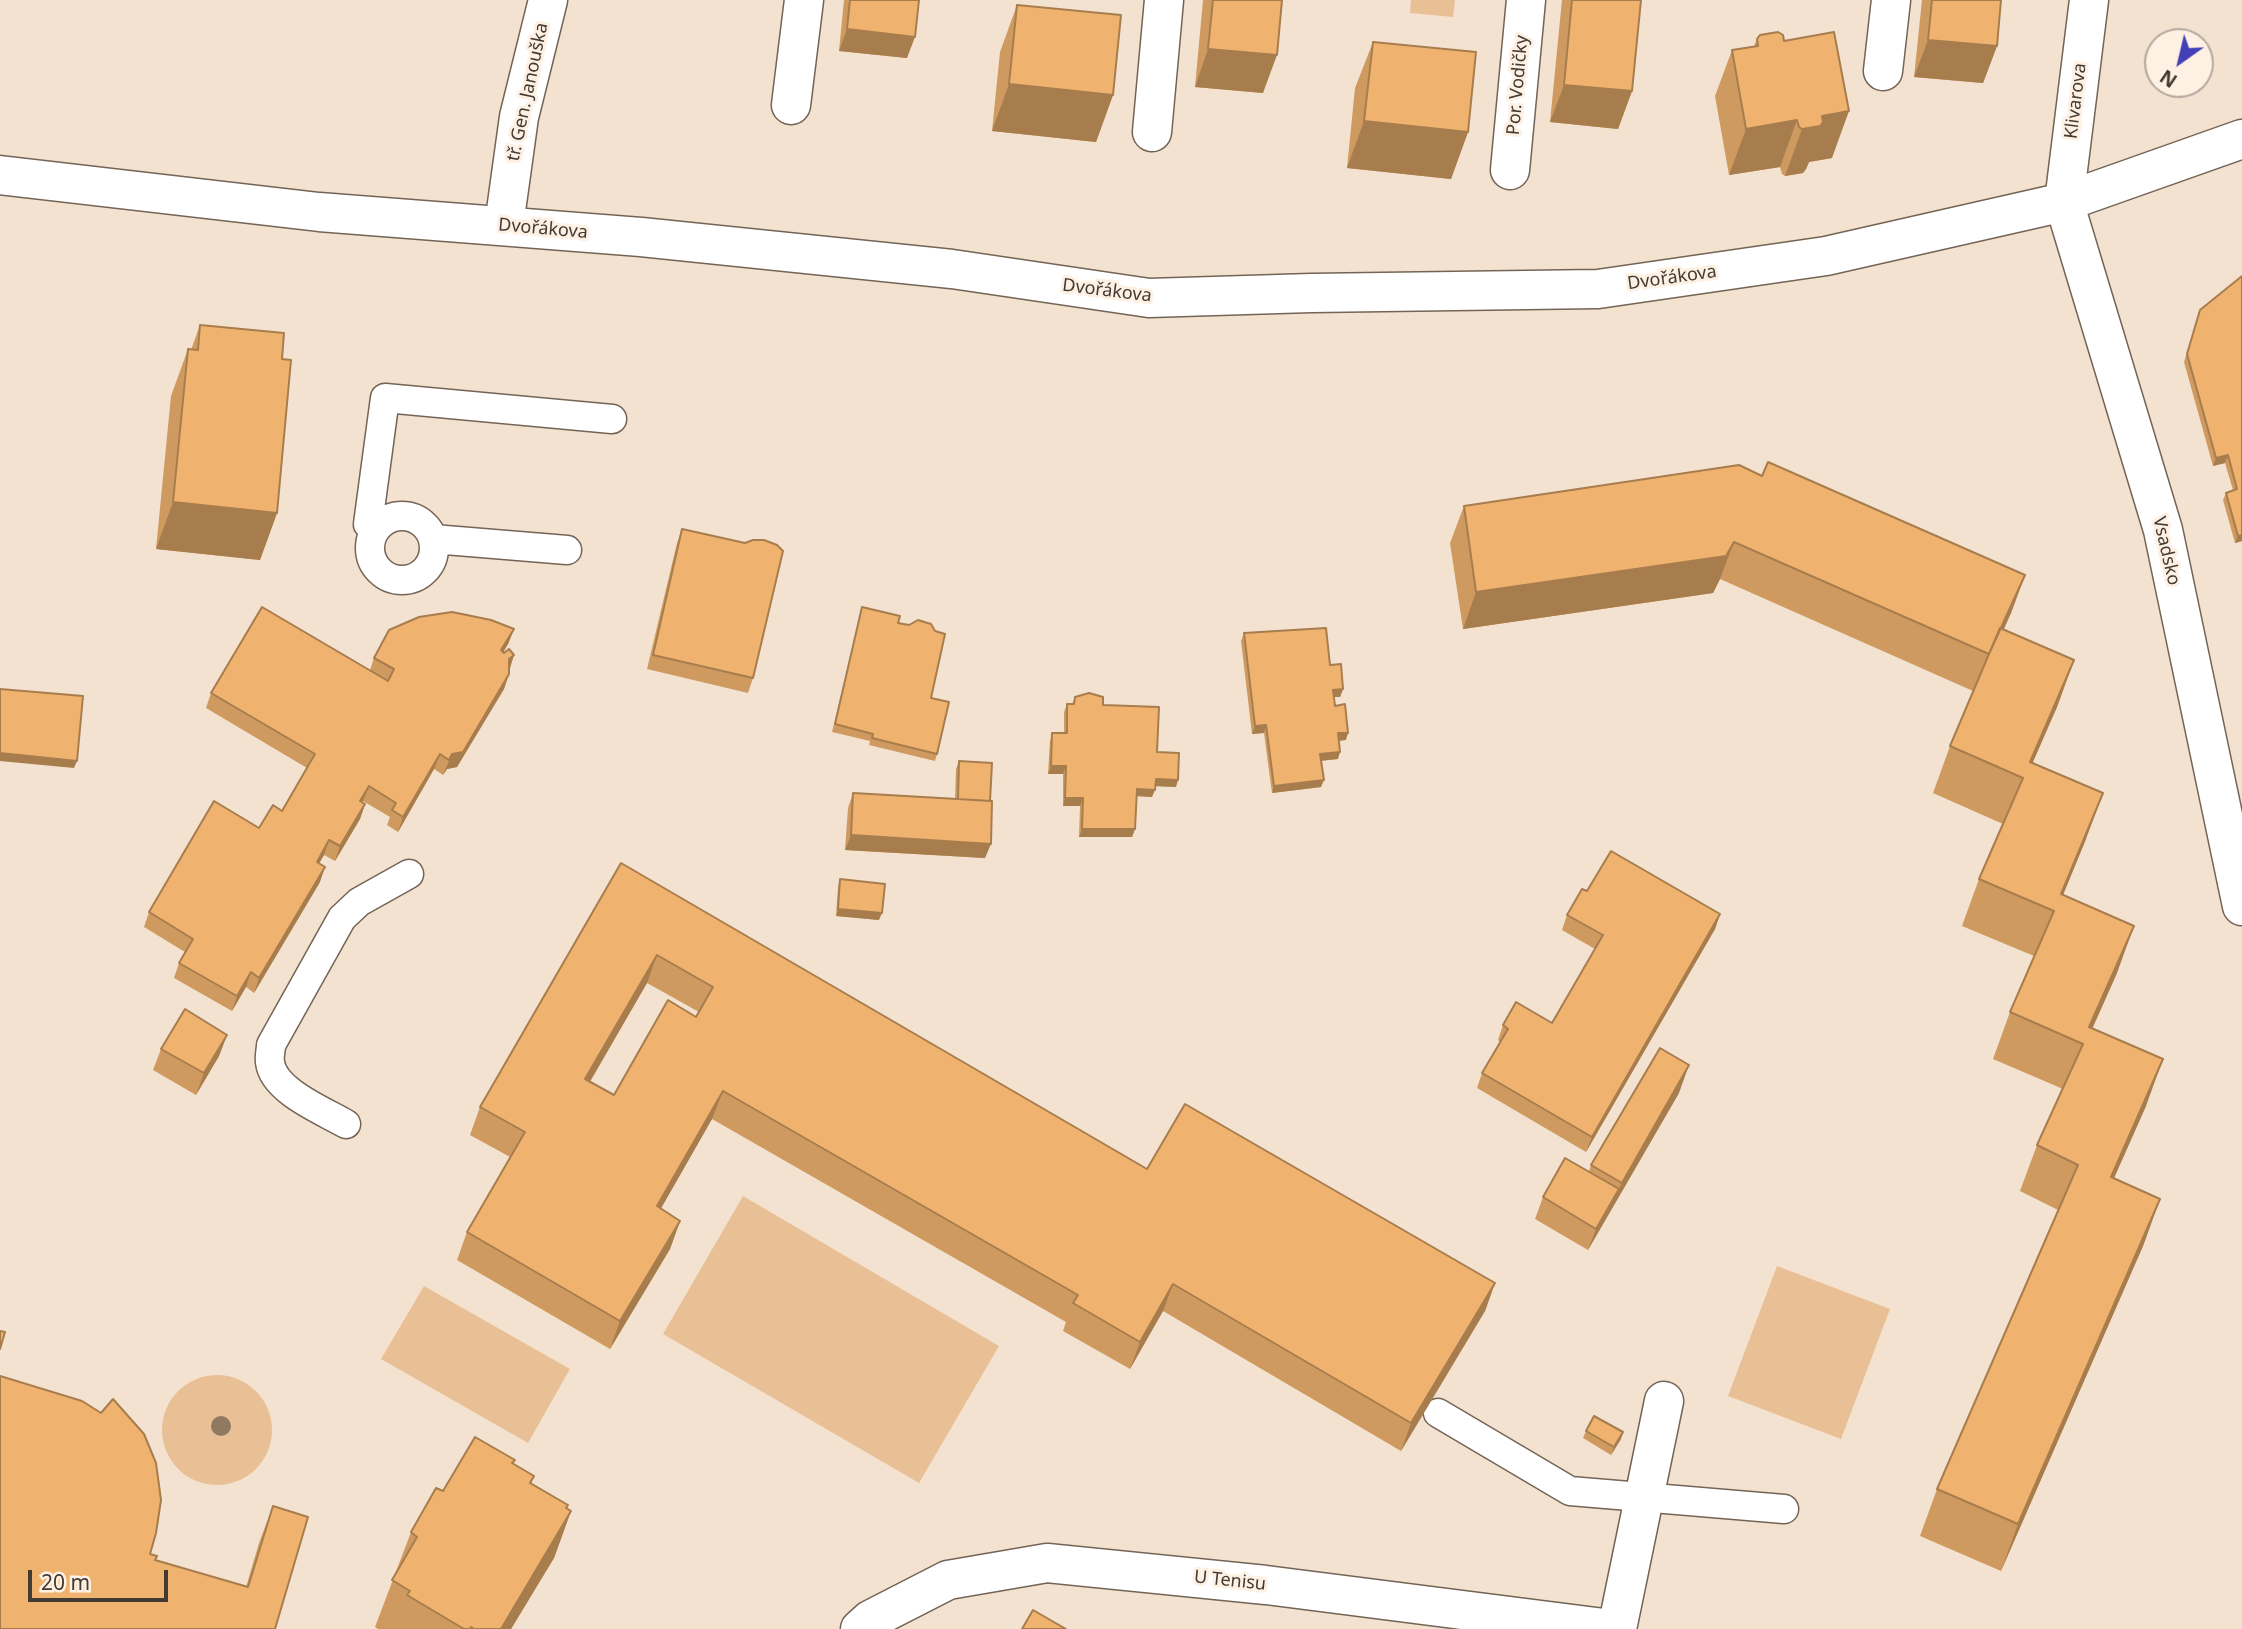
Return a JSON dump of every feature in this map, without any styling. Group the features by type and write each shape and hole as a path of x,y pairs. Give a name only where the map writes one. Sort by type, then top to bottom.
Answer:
{"street":[{"name":"tř. Gen. Janouška","path":"504,225 519,117 548,0"},
{"path":"791,105 804,0"},
{"path":"1152,132 1164,0"},
{"name":"Por. Vodičky","path":"1510,170 1526,0"},
{"path":"1884,71 1891,0"},
{"name":"Klivarova","path":"2064,202 2089,0"},
{"name":"Dvořákova","path":"0,175 319,212 504,225 952,269 1149,298 1598,289 1826,256 2064,202 2242,139"},
{"name":"Vsadsko","path":"2064,202 2163,530 2242,906"},
{"path":"1617,1629 1664,1401"},
{"name":"U Tenisu","path":"860,1629 870,1620 948,1580 1047,1563 1266,1585 1612,1629"}],"lane":[{"path":"376,529 368,524 384,398 612,419"},
{"path":"402,516 422,523 433,539 435,550 432,561 426,570 407,580 396,581 386,577 377,570 371,560 371,538 376,529 392,517 402,516"},
{"path":"433,539 567,550"},
{"path":"346,1124 287,1090 276,1078 270,1063 271,1045 342,918 359,902 409,874"},
{"path":"1438,1413 1570,1491 1784,1509"}],"shaded area":[{"path":"1411,0 1455,0 1453,17 1410,13"},
{"path":"743,1196 999,1346 919,1483 663,1334"},
{"path":"1777,1266 1890,1309 1841,1439 1728,1396"},
{"path":"424,1286 570,1369 528,1443 381,1359"},
{"path":"217,1375 238,1379 256,1391 268,1409 272,1430 268,1451 256,1469 238,1481 217,1485 196,1481 178,1469 166,1451 162,1430 166,1409 178,1391 196,1379"}],"building":[{"path":"850,0 919,0 915,37 847,29"},
{"path":"1213,0 1282,0 1277,55 1208,49"},
{"path":"1572,0 1641,0 1632,91 1564,85"},
{"path":"1932,0 2001,0 1997,46 1928,40"},
{"path":"1017,5 1121,15 1113,95 1009,84"},
{"path":"1778,32 1783,35 1784,41 1834,32 1849,111 1822,116 1823,122 1820,126 1802,129 1797,120 1746,129 1732,50 1758,46 1757,39 1760,35"},
{"path":"1373,42 1476,52 1468,132 1364,121"},
{"path":"2242,276 2242,535 2238,536 2226,493 2237,489 2228,455 2216,458 2187,354 2200,310"},
{"path":"200,325 284,333 282,359 291,360 277,513 173,502 188,349 198,350"},
{"path":"1768,462 2025,575 1989,654 1734,542 1726,556 1476,592 1464,506 1739,465 1762,476"},
{"path":"682,529 745,543 764,540 777,545 783,551 753,678 653,655"},
{"path":"262,607 388,681 394,669 374,658 389,630 419,617 452,612 491,620 514,629 501,650 504,653 509,649 514,655 509,659 509,674 463,752 452,754 449,760 440,754 403,817 392,810 396,803 369,786 360,801 365,804 340,846 329,840 317,862 325,867 259,978 251,972 237,996 179,963 193,939 149,912 214,801 259,828 273,805 282,811 315,754 211,693"},
{"path":"862,607 900,616 898,623 909,625 918,620 931,624 935,631 945,634 931,698 949,702 937,754 872,738 873,734 835,724"},
{"path":"1326,628 1330,665 1341,664 1343,689 1333,690 1335,706 1345,704 1348,733 1338,733 1340,752 1320,754 1324,780 1274,786 1266,725 1255,726 1244,633"},
{"path":"2000,628 2074,660 2030,762 2103,793 2061,894 2134,926 2089,1027 2163,1059 2111,1177 2160,1199 2018,1524 1937,1489 2078,1165 2037,1145 2083,1044 2010,1012 2054,911 1979,879 2023,778 1950,746"},
{"path":"0,689 83,696 77,761 0,753"},
{"path":"1089,693 1103,697 1103,705 1159,707 1157,752 1179,753 1178,780 1156,779 1155,790 1137,789 1135,829 1082,829 1083,798 1065,798 1066,766 1051,766 1052,733 1067,733 1067,704 1074,704 1075,697"},
{"path":"959,761 992,763 990,801 958,799"},
{"path":"853,793 992,801 991,844 851,835"},
{"path":"1611,851 1720,914 1592,1137 1482,1073 1508,1029 1503,1025 1516,1002 1552,1023 1603,935 1567,915 1582,889 1587,891"},
{"path":"621,863 1147,1169 1185,1104 1495,1283 1411,1423 1173,1284 1140,1342 1073,1303 1078,1295 723,1091 657,1206 680,1221 620,1321 467,1232 525,1132 480,1107","holes":["657,955 713,987 696,1017 668,1000 614,1095 585,1079"]},
{"path":"840,879 885,884 882,913 838,909"},
{"path":"185,1009 227,1035 204,1073 161,1049"},
{"path":"1660,1048 1689,1065 1622,1183 1591,1165"},
{"path":"1565,1158 1619,1189 1596,1229 1543,1197"},
{"path":"0,1331 5,1332 0,1349"},
{"path":"0,1376 82,1401 101,1413 113,1399 144,1434 156,1463 161,1500 150,1554 157,1556 155,1560 248,1587 273,1506 308,1517 275,1629 0,1629"},
{"path":"1594,1416 1623,1432 1614,1447 1586,1431"},
{"path":"475,1437 515,1460 512,1463 534,1476 530,1483 568,1505 566,1508 571,1511 501,1629 464,1629 407,1595 410,1591 392,1580 417,1537 411,1532 436,1488 443,1491"},
{"path":"1033,1610 1066,1629 1022,1629"}]}
